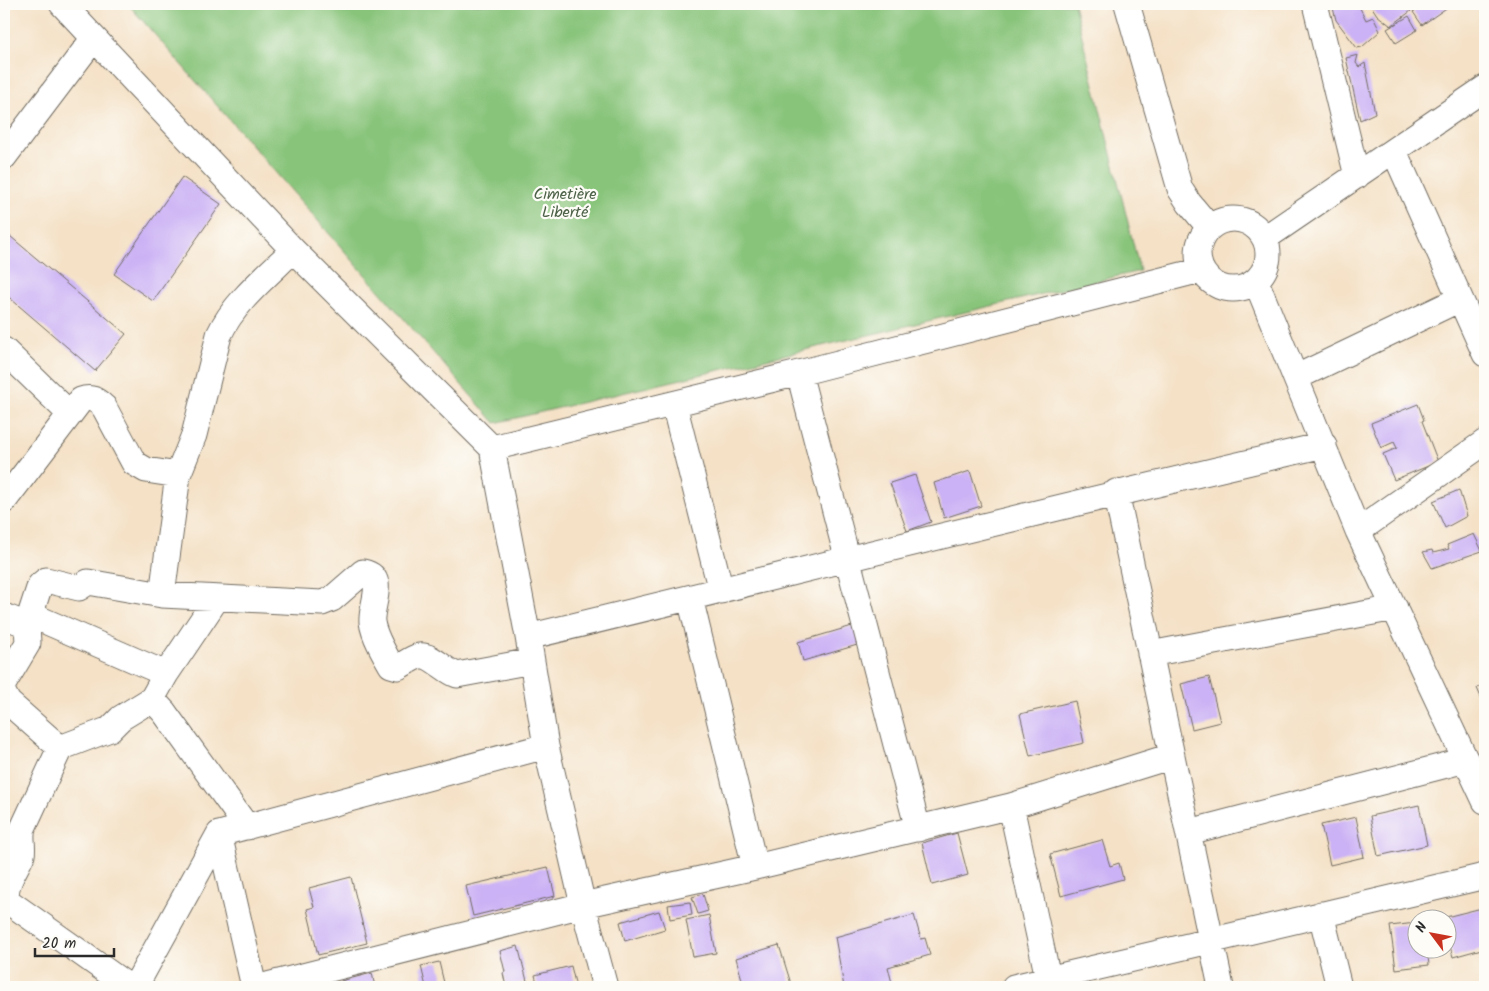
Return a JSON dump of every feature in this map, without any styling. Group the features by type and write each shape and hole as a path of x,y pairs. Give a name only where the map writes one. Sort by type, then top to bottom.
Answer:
{"street":[{"path":"62,4 293,250 492,448 530,649 546,746 583,905 605,987"},
{"path":"1127,4 1180,189 1209,228"},
{"path":"1315,4 1357,176"},
{"path":"4,157 94,38"},
{"path":"1264,238 1485,88"},
{"path":"1394,151 1485,354"},
{"path":"1235,218 1252,224 1260,230 1264,238 1268,247 1266,265 1256,280 1240,289 1231,290 1213,284 1201,270 1198,261 1199,243 1209,228 1226,219 1235,218"},
{"path":"162,595 178,475 194,435 219,335 233,310 293,250"},
{"path":"492,448 799,373 1201,270"},
{"path":"1256,280 1358,531 1485,800"},
{"path":"1297,377 1460,299"},
{"path":"4,350 70,414"},
{"path":"799,373 918,829"},
{"path":"4,501 81,400 89,397 104,408 134,463 146,470 178,475"},
{"path":"674,404 721,591"},
{"path":"1358,531 1485,442"},
{"path":"4,683 28,643 29,620 40,585 46,580 78,588 88,582 162,595 322,603 332,599 358,575 363,572 370,573 376,579 372,620 391,665 398,667 420,656 428,656 448,672 457,675 530,649 690,598 1116,492 1324,444"},
{"path":"1116,492 1221,987"},
{"path":"129,987 9,902 6,897 6,890 22,855 21,835 23,828 60,748 110,729 121,718 152,699 166,674 217,598"},
{"path":"690,598 755,867"},
{"path":"1150,654 1395,608"},
{"path":"4,616 29,620 166,674"},
{"path":"4,694 8,702 60,748"},
{"path":"152,699 164,712 247,827"},
{"path":"135,987 219,834 546,746"},
{"path":"259,987 583,905 755,867 1011,806 1172,756"},
{"path":"1189,832 1466,760"},
{"path":"1011,806 1049,983"},
{"path":"219,834 254,987"},
{"path":"1014,987 1049,983 1212,940 1485,876"},
{"path":"1321,914 1338,987"}],"green space":[{"name":"Cimetière Liberté","path":"128,4 1074,4 1140,271 495,423"}],"building":[{"path":"1332,4 1358,4 1366,20 1373,17 1380,31 1362,47 1357,48 1336,20"},
{"path":"1370,4 1406,4 1411,11 1391,26 1377,15"},
{"path":"1425,4 1452,4 1422,25 1413,12"},
{"path":"1409,16 1417,30 1396,43 1387,29"},
{"path":"1358,55 1356,63 1359,67 1365,63 1375,113 1360,120 1346,58"},
{"path":"182,177 221,204 153,301 114,274"},
{"path":"4,231 126,334 95,371 4,293"},
{"path":"1418,404 1424,420 1422,421 1438,462 1394,480 1383,454 1397,448 1394,442 1381,448 1371,423"},
{"path":"970,471 981,506 944,518 934,483"},
{"path":"915,475 931,522 907,531 890,483"},
{"path":"1459,490 1467,516 1445,528 1433,501"},
{"path":"1474,534 1482,551 1432,568 1423,552 1432,550 1433,553 1449,549 1447,545"},
{"path":"859,624 864,643 803,661 798,642"},
{"path":"1209,677 1220,722 1192,729 1181,684"},
{"path":"1485,683 1485,707 1477,688"},
{"path":"1075,701 1084,743 1030,756 1020,714"},
{"path":"1419,805 1427,845 1378,856 1370,816"},
{"path":"1356,817 1364,857 1330,865 1321,825"},
{"path":"957,833 968,875 932,885 922,843"},
{"path":"1102,840 1110,866 1119,863 1123,879 1061,896 1050,854"},
{"path":"548,867 555,896 473,916 466,886"},
{"path":"351,877 367,943 318,955 307,909 314,907 309,888"},
{"path":"703,894 708,911 698,914 692,897"},
{"path":"690,902 692,915 670,919 668,905"},
{"path":"1482,908 1485,919 1485,948 1456,956 1456,914"},
{"path":"659,911 665,929 625,941 620,922"},
{"path":"709,915 716,953 693,957 686,920"},
{"path":"914,915 921,939 925,938 930,955 888,967 893,987 844,987 835,937"},
{"path":"1406,924 1406,958 1428,958 1429,965 1396,969 1390,926"},
{"path":"779,945 792,987 744,987 736,958"},
{"path":"518,946 527,981 506,987 500,951"},
{"path":"439,962 445,987 426,987 421,966"},
{"path":"571,966 576,987 538,987 535,975"},
{"path":"372,973 375,987 338,987 342,986 341,981"}]}
